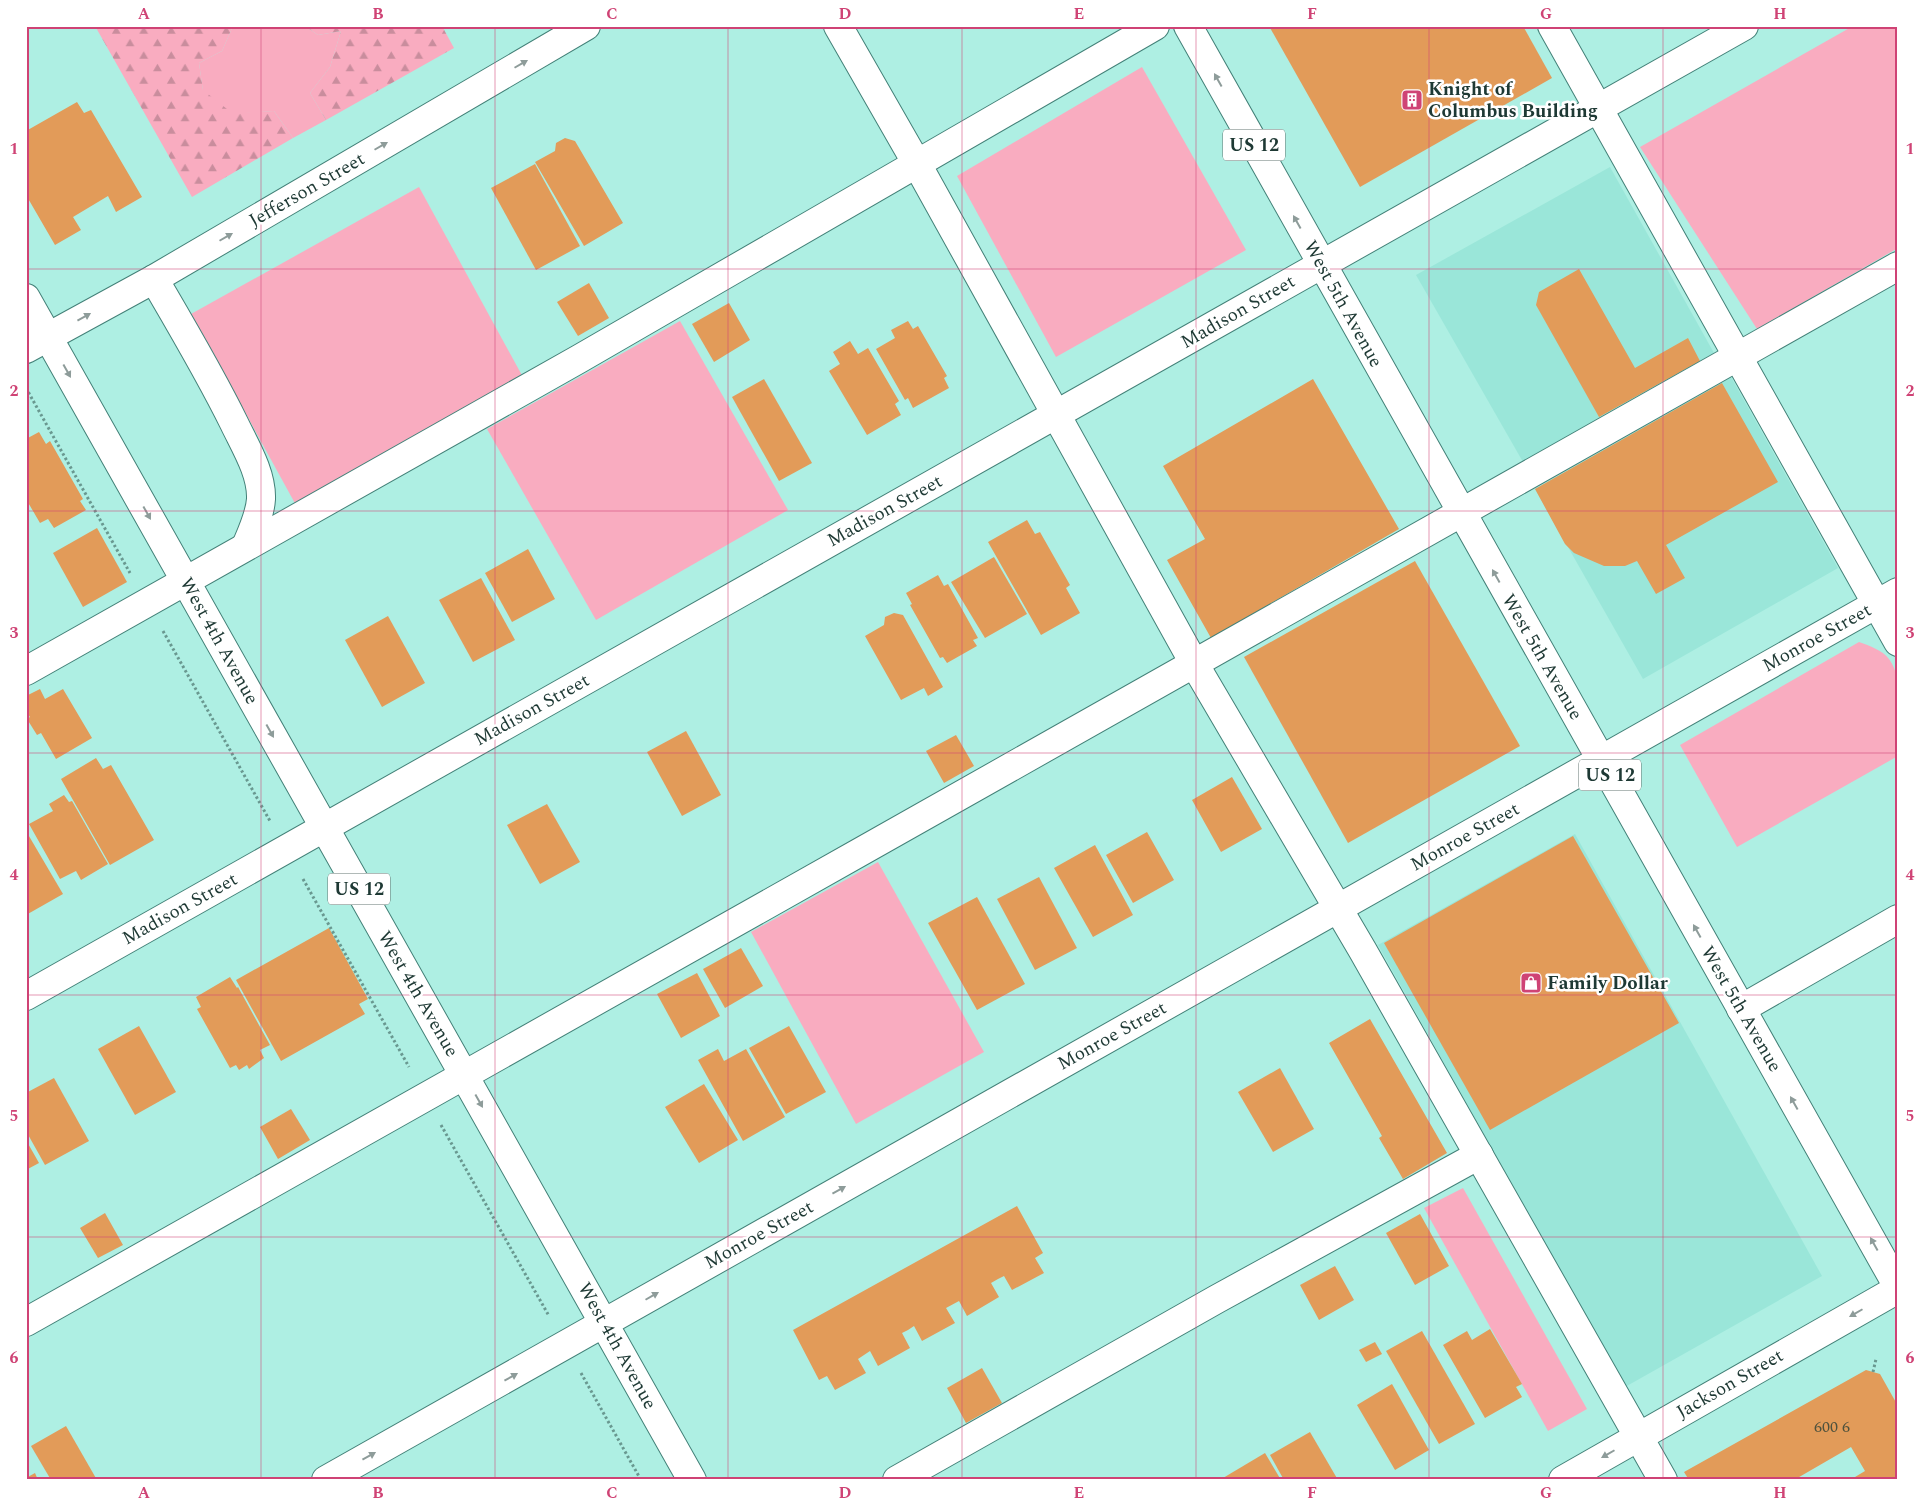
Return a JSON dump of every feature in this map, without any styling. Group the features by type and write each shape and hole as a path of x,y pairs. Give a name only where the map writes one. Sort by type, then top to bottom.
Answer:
{"street":[{"name":"Jefferson Street","path":"37,343 154,279 586,26"},
{"path":"838,26 917,164 1195,665 1479,1155 1663,1480"},
{"path":"26,671 579,359 1155,26"},
{"name":"West 5th Avenue","path":"1188,26 1320,265 1601,759 1898,1288"},
{"path":"1552,26 1738,358 1887,598 1898,642"},
{"name":"Madison Street","path":"26,996 1744,26"},
{"path":"26,1322 464,1073 1462,515 1898,266"},
{"path":"154,279 223,400 248,451 257,478 261,499 256,521 246,546"},
{"name":"West 4th Avenue","path":"26,298 37,343 185,580 692,1480"},
{"name":"Monroe Street","path":"326,1480 1887,598"},
{"path":"1741,1009 1898,919"},
{"path":"898,1480 1217,1299 1479,1155"},
{"name":"Jackson Street","path":"1563,1480 1898,1288"}],"path":[{"path":"1873,1372 1876,1359"},
{"path":"580,1371 641,1480"}],"shaded area":[{"path":"1610,167 1714,353 1523,462 1416,275"},
{"path":"1731,377 1838,568 1643,679 1535,489"},
{"path":"1575,834 1822,1276 1625,1387 1378,945"}],"green space":[{"path":"95,26 233,26 222,51 199,63 203,90 232,113 274,111 293,138 192,197"},
{"path":"233,26 305,26 318,35 341,31 330,67 310,93 326,120 293,138 274,111 232,114 203,91 199,63 222,51"},
{"path":"305,26 442,26 454,48 326,120 310,93 330,67 341,31 318,35"},
{"path":"1853,26 1898,26 1898,248 1757,329 1640,147"},
{"path":"1142,67 1246,250 1056,357 957,176"},
{"path":"419,187 524,379 297,507 191,314"},
{"path":"680,321 788,510 596,620 487,429"},
{"path":"1859,642 1883,653 1894,668 1900,705 1898,756 1737,847 1680,745"},
{"path":"878,862 984,1052 856,1124 751,932"},
{"path":"1463,1188 1587,1409 1548,1431 1424,1208"}],"building":[{"name":"Knight of Columbus Building","path":"1269,26 1523,26 1552,78 1360,187"},
{"path":"77,102 84,113 91,110 142,197 116,212 108,196 73,217 81,230 55,245 26,195 26,131"},
{"path":"565,138 575,141 623,223 584,246 535,162 555,151 556,143"},
{"path":"535,164 580,246 536,270 491,188"},
{"path":"1579,269 1635,368 1688,338 1700,361 1599,417 1536,305 1539,292"},
{"path":"589,283 609,318 578,336 557,302"},
{"path":"729,303 750,340 714,362 692,324"},
{"path":"908,321 913,329 918,326 947,376 944,378 949,388 913,408 908,398 905,400 876,349 895,338 891,330"},
{"path":"850,341 858,354 868,348 899,401 895,404 901,415 867,435 829,371 840,364 833,352"},
{"path":"764,379 812,463 779,481 732,397"},
{"path":"1313,379 1399,529 1211,638 1167,560 1205,539 1163,466"},
{"path":"1722,383 1778,482 1666,545 1685,578 1656,594 1637,561 1625,566 1604,566 1574,553 1565,544 1535,489"},
{"path":"39,432 46,444 50,441 83,499 80,501 86,510 54,528 48,519 40,523 26,499 26,439"},
{"path":"1027,520 1035,534 1040,532 1070,585 1066,588 1080,613 1041,635 988,542"},
{"path":"97,528 127,582 83,607 53,553"},
{"path":"528,549 555,599 512,622 485,573"},
{"path":"994,557 1027,614 985,638 951,582"},
{"path":"1415,561 1520,746 1348,843 1244,657"},
{"path":"938,575 944,586 948,584 978,638 973,640 977,646 947,663 943,657 940,658 910,605 912,604 906,593"},
{"path":"481,578 515,640 473,662 439,600"},
{"path":"894,613 903,615 943,687 928,696 924,688 901,700 865,636 884,625 885,617"},
{"path":"388,616 425,683 382,707 345,640"},
{"path":"40,689 45,699 63,689 92,738 56,759 41,733 37,735 27,719 30,717 26,711 26,696"},
{"path":"686,731 721,795 682,816 647,752"},
{"path":"956,735 974,766 944,783 926,751"},
{"path":"96,758 103,769 111,765 154,840 110,865 61,779"},
{"path":"1232,777 1262,829 1221,852 1192,800"},
{"path":"64,795 69,802 72,801 108,864 81,880 76,871 60,879 29,824 53,811 49,804"},
{"path":"547,804 580,862 540,884 507,825"},
{"path":"26,831 63,894 26,915"},
{"path":"1147,832 1174,880 1133,903 1106,855"},
{"name":"Family Dollar","path":"1573,836 1679,1023 1490,1130 1384,943"},
{"path":"1095,845 1133,915 1093,937 1054,868"},
{"path":"1039,877 1077,948 1035,970 997,899"},
{"path":"977,897 1025,984 977,1010 928,923"},
{"path":"329,928 368,999 359,1004 365,1014 281,1061 236,980"},
{"path":"741,948 763,986 725,1008 703,969"},
{"path":"697,973 720,1016 681,1038 657,994"},
{"path":"230,977 238,987 270,1045 260,1050 264,1058 249,1069 247,1065 239,1070 236,1065 230,1068 197,1009 201,1007 196,997"},
{"path":"1370,1019 1447,1153 1403,1179 1379,1138 1382,1136 1329,1043"},
{"path":"139,1026 176,1092 135,1115 98,1049"},
{"path":"789,1026 826,1092 786,1114 749,1048"},
{"path":"718,1049 724,1061 746,1049 785,1117 743,1141 698,1060"},
{"path":"1280,1068 1314,1129 1273,1152 1238,1092"},
{"path":"54,1078 89,1141 45,1165 26,1131 26,1093"},
{"path":"704,1084 738,1140 699,1163 665,1107"},
{"path":"291,1109 310,1140 278,1159 260,1127"},
{"path":"26,1140 39,1163 26,1170"},
{"path":"1017,1206 1043,1253 1035,1258 1044,1273 1012,1290 1004,1276 998,1279 991,1283 999,1297 967,1316 959,1301 946,1308 955,1323 922,1341 914,1326 902,1333 910,1348 878,1366 870,1351 858,1359 866,1373 835,1390 827,1376 819,1380 793,1330"},
{"path":"105,1213 123,1245 98,1258 80,1228"},
{"path":"1420,1214 1449,1266 1415,1285 1386,1233"},
{"path":"1335,1266 1354,1300 1319,1320 1300,1285"},
{"path":"1490,1329 1522,1384 1516,1387 1522,1397 1485,1418 1443,1345 1467,1331 1472,1340"},
{"path":"1422,1331 1475,1424 1439,1444 1386,1351"},
{"path":"1375,1342 1382,1354 1366,1362 1359,1350"},
{"path":"982,1368 1002,1403 966,1423 947,1388"},
{"path":"1866,1370 1880,1374 1898,1406 1898,1480 1850,1480 1865,1471 1851,1447 1794,1480 1689,1480 1684,1472"},
{"path":"1392,1384 1429,1450 1395,1470 1357,1405"},
{"path":"66,1426 97,1480 51,1480 31,1446"},
{"path":"1310,1432 1338,1480 1284,1480 1270,1455"},
{"path":"1265,1453 1281,1480 1224,1480 1223,1478"},
{"path":"35,1473 38,1480 26,1480 26,1478"}],"place":[{"name":"Knight of Columbus Building","path":"1412,100"},
{"name":"Family Dollar","path":"1531,983"}]}
